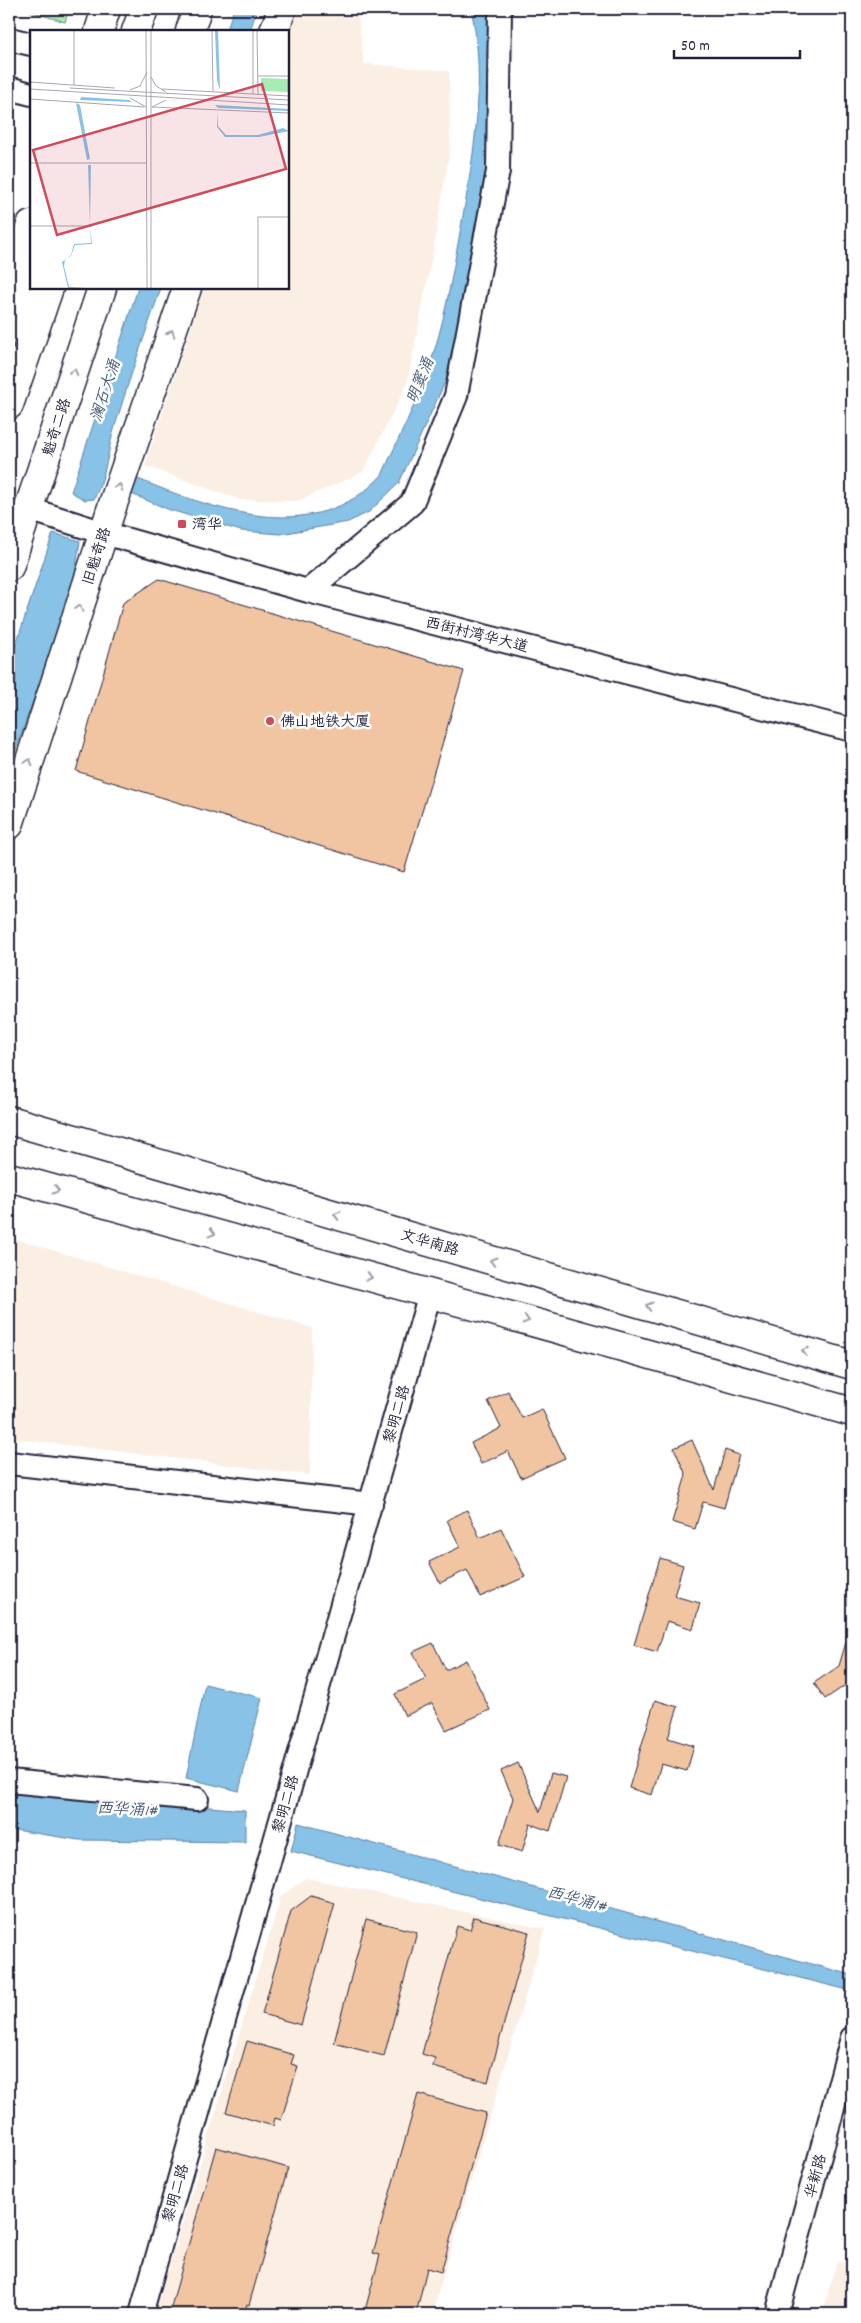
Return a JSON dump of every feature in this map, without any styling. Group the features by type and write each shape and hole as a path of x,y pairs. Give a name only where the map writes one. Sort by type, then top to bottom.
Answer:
{"main road":[{"path":"99,30 106,9"},
{"path":"136,30 144,9"},
{"path":"190,30 197,9"},
{"path":"274,30 282,9"},
{"path":"9,288 30,228"},
{"path":"20,258 28,349"},
{"path":"9,405 49,289"},
{"name":"魁奇二路","path":"9,567 102,289"},
{"name":"旧魁奇路","path":"9,825 104,533 187,289"},
{"name":"文华南路","path":"9,1120 852,1365"},
{"path":"9,1177 852,1412"}],"street":[{"path":"308,591 412,503 456,396 498,171 500,9"},
{"path":"9,38 30,44"},
{"path":"9,88 30,94"},
{"name":"西街村湾华大道","path":"29,509 104,533 308,591 852,730"},
{"name":"黎明二路","path":"141,2314 430,1293"},
{"path":"9,1463 371,1504"},
{"path":"9,1781 197,1799"},
{"name":"华新路","path":"777,2314 852,2038"}],"shaded area":[{"path":"295,9 357,9 364,64 449,71 450,148 433,251 407,384 363,472 298,501 241,500 145,466 204,289 289,289 289,30"},
{"path":"9,1237 312,1328 310,1475 9,1438"},
{"path":"306,1878 545,1929 432,2314 155,2314 281,1896"},
{"path":"837,2261 852,2265 852,2314 822,2314"}],"green space":[{"path":"23,9 69,9 65,22"}],"water":[{"path":"234,9 257,9 250,30 226,30"},
{"path":"471,9 491,9 490,162 464,304 446,380 399,483 369,512 348,522 281,534 241,531 170,510 129,493 133,477 196,501 229,510 262,516 294,517 326,511 355,498 382,475 424,381 439,335 450,287 469,182 476,124 478,65"},
{"path":"138,289 161,289 120,408 102,481 94,499 85,500 71,492"},
{"path":"53,533 80,541 73,588 9,769 9,665"},
{"path":"205,1684 262,1698 239,1791 186,1778"},
{"name":"西华涌1#","path":"9,1790 245,1810 245,1842 79,1840 9,1829"},
{"path":"298,1823 852,1975 852,1991 291,1851"}],"building":[{"name":"佛山地铁大厦","path":"159,579 464,671 404,872 76,771 123,603"},
{"path":"508,1391 522,1418 542,1409 565,1458 521,1478 508,1451 481,1464 471,1443 501,1428 488,1401"},
{"path":"692,1440 714,1490 725,1450 739,1455 724,1508 703,1502 695,1529 672,1522 686,1475 674,1448"},
{"path":"467,1510 480,1538 501,1528 525,1577 480,1597 467,1570 440,1583 429,1562 460,1547 447,1520"},
{"path":"660,1558 683,1565 674,1596 700,1603 693,1629 667,1621 657,1652 634,1645"},
{"path":"849,1632 852,1633 852,1681 825,1699 814,1683 839,1666"},
{"path":"433,1643 446,1670 466,1660 490,1710 446,1730 432,1703 405,1716 395,1694 426,1679 413,1652"},
{"path":"655,1700 678,1707 668,1738 694,1746 687,1771 661,1764 652,1795 629,1788"},
{"path":"518,1763 540,1812 551,1773 566,1777 550,1831 530,1824 522,1852 499,1845 513,1798 501,1771"},
{"path":"311,1896 335,1903 301,2025 262,2014 291,1911"},
{"path":"474,1917 529,1932 488,2082 433,2067 435,2058 422,2054 457,1926 470,1930"},
{"path":"366,1919 417,1932 384,2056 334,2043"},
{"path":"247,2041 294,2055 291,2064 298,2066 281,2120 275,2118 273,2126 226,2112"},
{"path":"418,2094 486,2113 441,2272 427,2268 416,2314 364,2314 380,2255 373,2253"},
{"path":"216,2147 288,2168 249,2305 247,2304 244,2314 169,2314"}],"place":[{"name":"湾华","path":"182,524"},
{"name":"佛山地铁大厦","path":"270,721"}],"water label":[{"name":"明窦涌","path":"419,380"},
{"name":"澜石大涌","path":"104,390"}]}
